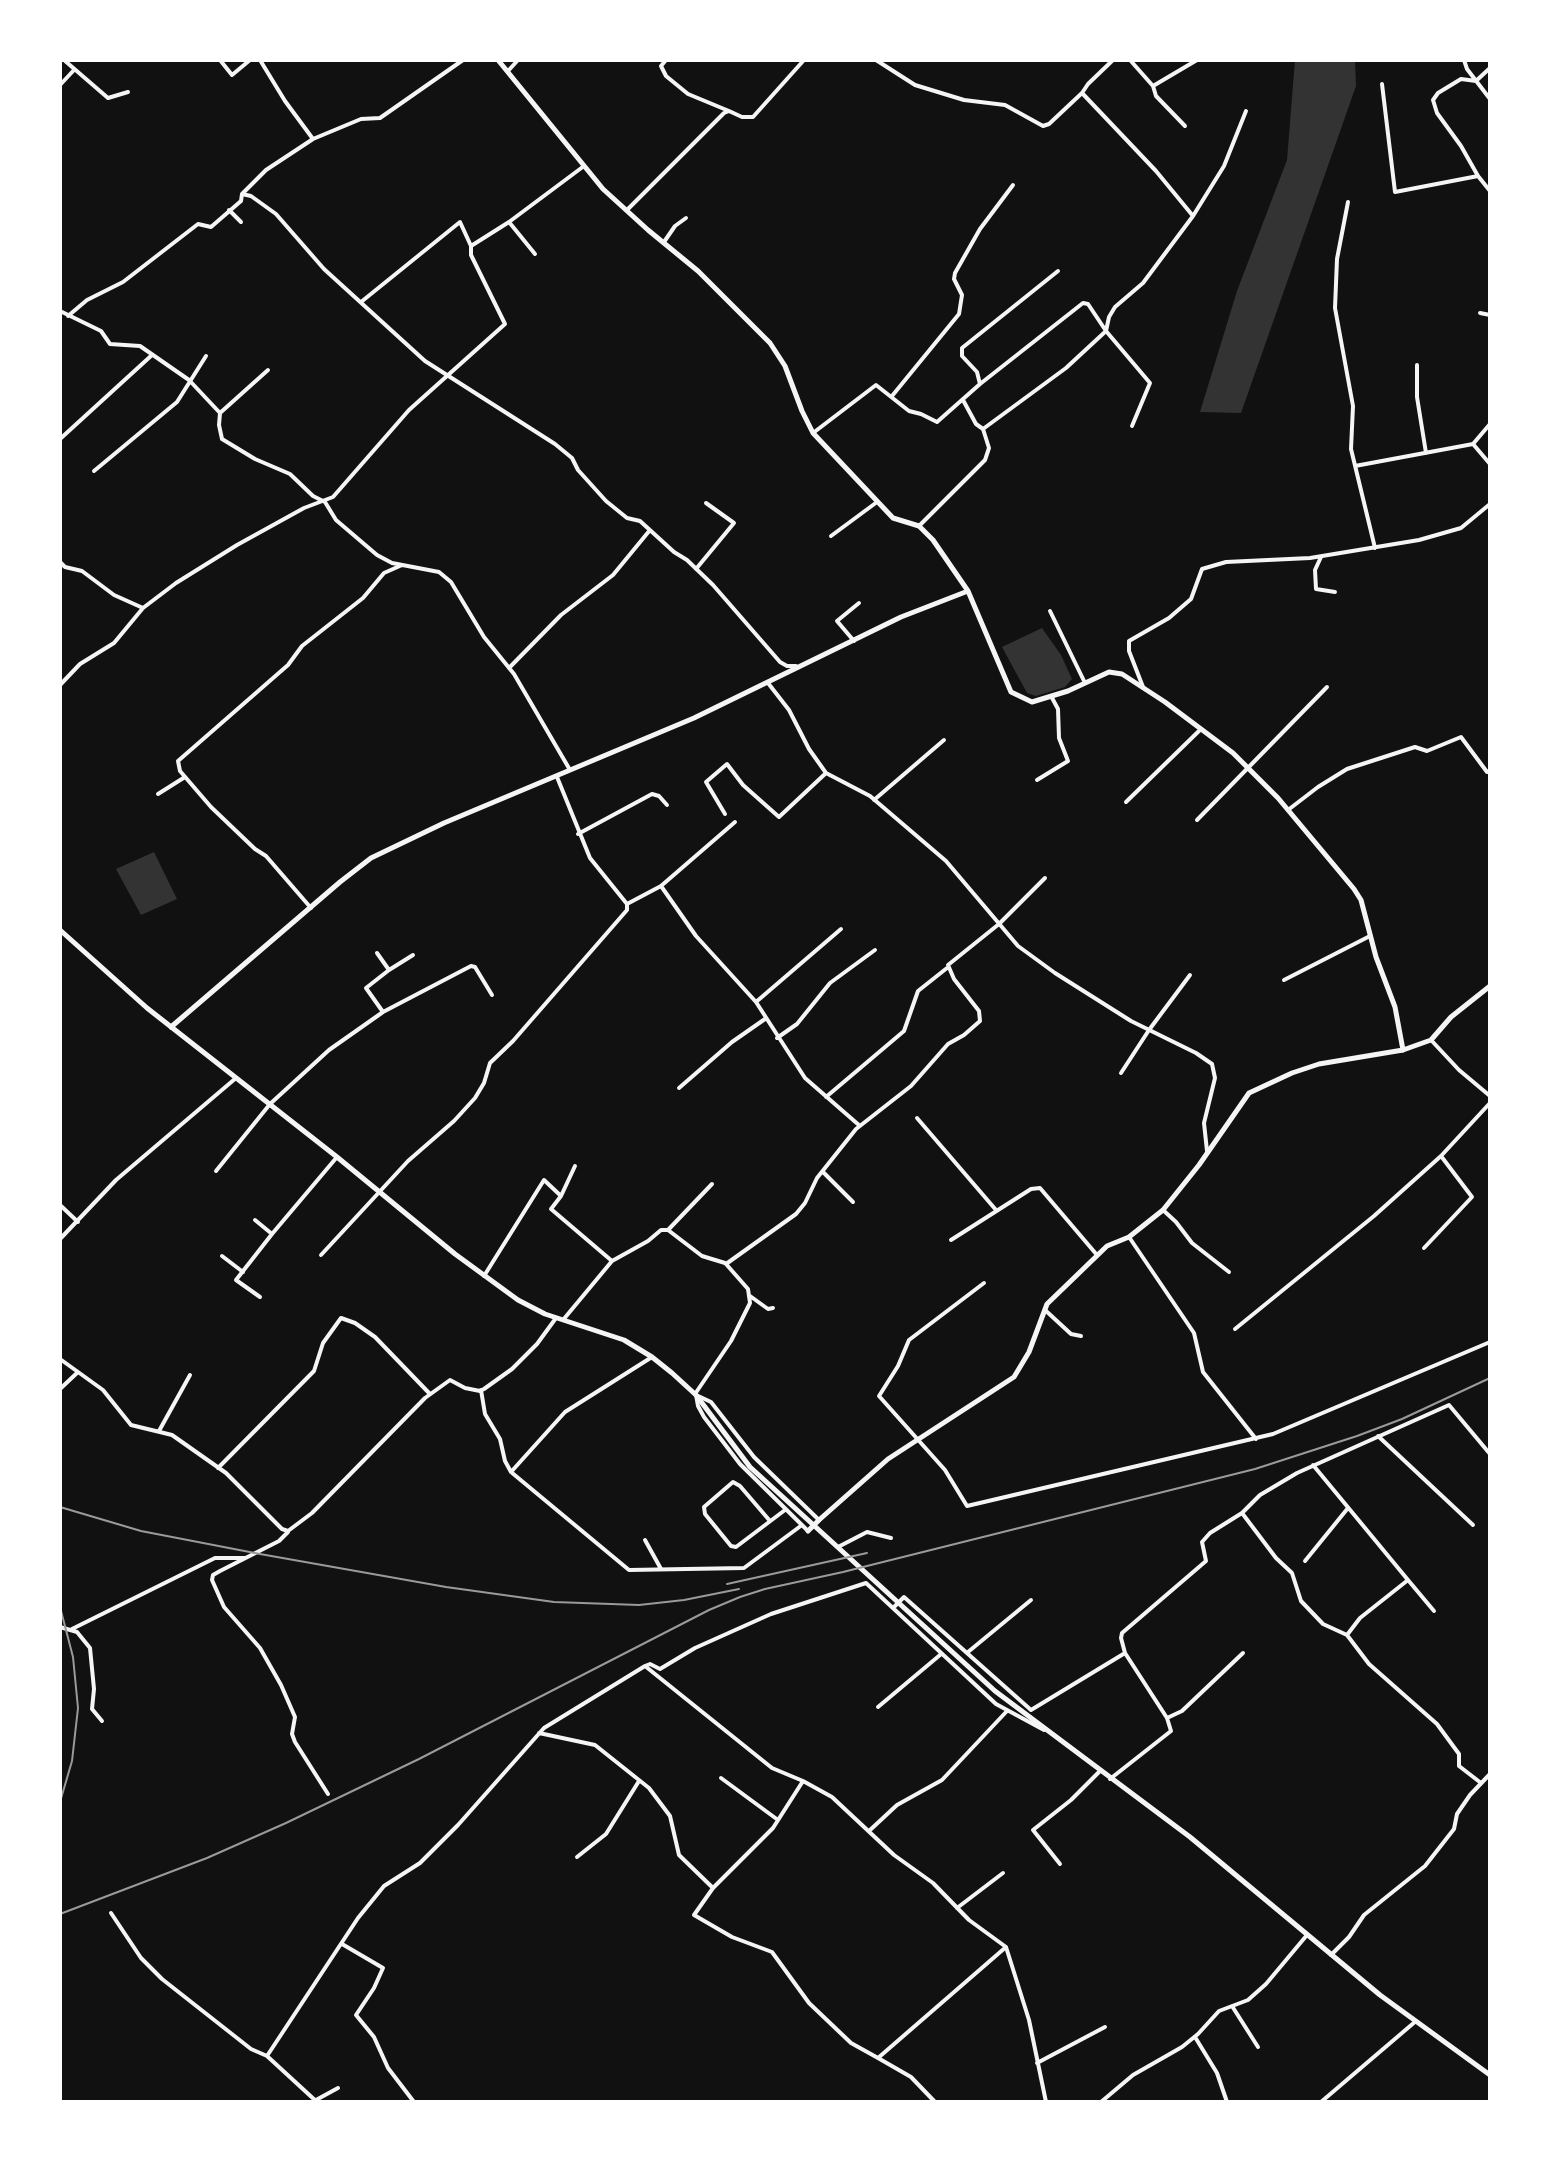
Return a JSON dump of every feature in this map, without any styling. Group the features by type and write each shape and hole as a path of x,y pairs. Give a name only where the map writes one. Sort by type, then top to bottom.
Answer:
{"main road":[{"path":"498,60 603,189 698,271 770,343 785,366 813,433 893,518 919,526 943,552 968,591 1011,692 1032,702 1109,672 1122,674 1201,729 1247,767 1288,810 1354,889 1364,910 1395,1007 1403,1050"},
{"path":"171,1027 371,858 444,823 571,771 768,683 901,617 968,591"},
{"path":"60,930 171,1027 484,1276 518,1300 556,1318 624,1340 652,1357 696,1395 750,1467 995,1691 1190,1837 1331,1955 1490,2075"},
{"path":"808,1531 888,1459 1014,1377 1029,1352 1045,1310 1061,1289 1107,1246 1129,1237 1163,1210 1249,1093 1319,1064 1403,1050 1431,1040 1451,1017 1490,986"}],"street":[{"path":"64,60 108,98 128,92"},
{"path":"220,60 232,75 250,60"},
{"path":"260,60 313,139"},
{"path":"67,316 87,300 123,282 198,224 211,227 241,201 242,194 266,170 313,139 361,119 380,118 463,60"},
{"path":"506,73 518,60"},
{"path":"666,60 661,66 666,76 688,94 742,117 753,117 804,60"},
{"path":"876,60 915,85 964,100 1005,105 1043,126 1082,93 1113,60"},
{"path":"1130,60 1153,86 1156,96 1185,126"},
{"path":"1153,86 1197,60"},
{"path":"1464,60 1490,99"},
{"path":"1476,81 1490,68"},
{"path":"60,85 74,70"},
{"path":"1476,81 1461,79 1438,93 1433,100 1437,113 1490,191"},
{"path":"1382,84 1395,192 1478,176"},
{"path":"1082,93 1156,171 1193,216"},
{"path":"626,211 729,111"},
{"path":"983,429 1066,368 1106,331 1115,307 1143,283 1193,216 1224,166 1246,111"},
{"path":"471,246 509,222 585,165"},
{"path":"892,396 959,314 962,295 954,279 955,273 980,229 1013,185"},
{"path":"242,194 251,196 276,214 324,269 425,361 572,458 578,470 606,501 627,518 640,521 696,569 780,662 787,666 803,666"},
{"path":"1348,202 1337,259 1335,308 1353,406 1351,449 1375,548"},
{"path":"229,210 241,222"},
{"path":"664,242 675,226 686,218"},
{"path":"60,685 80,664 114,643 143,608 237,545 316,502 325,502 333,497 409,410 505,324 471,255 471,246 460,222 361,302"},
{"path":"509,222 535,254"},
{"path":"980,384 977,372 962,356 962,348 1058,271"},
{"path":"813,433 876,385 909,411 937,422 1083,303 1088,304 1106,331 1150,383 1132,426"},
{"path":"60,311 101,331 110,344 140,346 189,380 220,413"},
{"path":"1480,313 1490,315"},
{"path":"60,439 152,355"},
{"path":"94,471 177,402 206,356"},
{"path":"1417,365 1417,397 1426,453"},
{"path":"268,370 220,413 222,439 255,459 290,474 313,496 325,502 336,520 360,542 392,563 439,572 451,582 484,637 509,668 571,771"},
{"path":"919,526 985,460 989,448 983,429 976,424 963,400"},
{"path":"1355,466 1473,444 1490,424"},
{"path":"1473,444 1490,464"},
{"path":"831,536 877,502"},
{"path":"696,569 734,523 706,503"},
{"path":"1144,689 1129,651 1129,641 1169,618 1191,599 1202,569 1226,562 1321,557 1419,540 1461,528 1490,504"},
{"path":"509,668 561,615 613,575 650,530"},
{"path":"1321,557 1315,570 1316,589 1335,592"},
{"path":"60,562 65,567 82,571 114,595 143,608"},
{"path":"311,908 266,856 234,830 177,766 180,757 288,665 295,652 363,598 384,573 402,565"},
{"path":"854,641 837,621 859,603"},
{"path":"1050,611 1085,683"},
{"path":"768,683 789,710 809,749 826,773 874,800 946,861 1018,946 1055,973 1212,1064 1215,1078 1204,1123 1207,1151"},
{"path":"1197,820 1327,687"},
{"path":"1037,780 1068,761 1059,738 1058,709 1051,696"},
{"path":"1126,802 1201,729"},
{"path":"1288,810 1347,769 1415,747 1427,751 1461,737 1487,772 1490,771"},
{"path":"874,800 944,740"},
{"path":"725,814 706,782 727,764 743,785 779,817 826,773"},
{"path":"158,794 185,777"},
{"path":"321,1255 408,1161 475,1098 490,1063 627,910 627,904 590,858 557,777"},
{"path":"578,834 652,794 659,796 667,805"},
{"path":"627,904 661,886 735,822"},
{"path":"826,1097 904,1031 918,991 999,924 1045,878"},
{"path":"661,886 696,936 756,1002 805,1078 860,1126"},
{"path":"756,1002 841,929"},
{"path":"1284,980 1370,936"},
{"path":"777,1038 797,1024 830,983 875,950"},
{"path":"377,953 389,970"},
{"path":"383,1012 366,988 413,955"},
{"path":"216,1171 270,1104 329,1050 383,1012 471,966 475,967 492,995"},
{"path":"726,1264 796,1214 823,1172 860,1126 911,1086 948,1044 980,1021 979,1011 947,968"},
{"path":"1121,1073 1190,975"},
{"path":"679,1088 732,1042 765,1019"},
{"path":"1431,1040 1459,1070 1490,1096"},
{"path":"60,1239 116,1180 236,1078"},
{"path":"1235,1329 1363,1226 1441,1156 1490,1103"},
{"path":"917,1118 996,1210"},
{"path":"1424,1248 1472,1197 1441,1156"},
{"path":"260,1297 236,1280 337,1157"},
{"path":"575,1166 551,1209 612,1261"},
{"path":"823,1172 853,1202"},
{"path":"484,1276 544,1180 561,1196"},
{"path":"668,1230 712,1184"},
{"path":"951,1240 1031,1189 1040,1188 1097,1255"},
{"path":"60,1205 78,1222"},
{"path":"1163,1210 1192,1243 1229,1272"},
{"path":"255,1220 272,1234"},
{"path":"563,1320 612,1261 661,1230 668,1230 702,1256 726,1264 748,1289 750,1303 731,1341 696,1395 698,1406 761,1486 808,1531"},
{"path":"1129,1237 1194,1333 1203,1372 1256,1439"},
{"path":"222,1256 243,1272"},
{"path":"984,1283 909,1340 898,1366 879,1396 945,1470 967,1506 1256,1439 1287,1429 1490,1342"},
{"path":"750,1296 768,1309 773,1308"},
{"path":"1045,1310 1071,1334 1081,1336"},
{"path":"218,1468 314,1371 323,1343 341,1318 355,1323 375,1337 430,1394"},
{"path":"328,1794 295,1742 292,1734 295,1717 281,1685 260,1648 224,1607 212,1580 213,1575 279,1541 312,1513 430,1394 450,1380 465,1388 481,1390 512,1369 537,1344 556,1318"},
{"path":"511,1472 565,1412 652,1357"},
{"path":"60,1359 103,1390 131,1425 172,1435 218,1468 282,1529 288,1531"},
{"path":"60,1389 78,1372"},
{"path":"159,1431 190,1375"},
{"path":"481,1390 485,1414 500,1439 511,1472 629,1570 744,1568 802,1525"},
{"path":"696,1395 711,1402 754,1457 819,1520"},
{"path":"1110,1779 1171,1731 1167,1718 1125,1653 1122,1633 1206,1561 1202,1542 1219,1526 1242,1513 1260,1495 1313,1465 1449,1405 1490,1454"},
{"path":"1378,1436 1473,1525"},
{"path":"1313,1465 1434,1611"},
{"path":"770,1521 733,1482 704,1507 705,1514 731,1546 736,1547 785,1510"},
{"path":"1305,1561 1348,1508"},
{"path":"1242,1513 1276,1558 1292,1573 1301,1601 1323,1624 1347,1635 1369,1664 1437,1724 1459,1754 1459,1766 1481,1783"},
{"path":"838,1548 867,1532 891,1538"},
{"path":"645,1540 661,1569"},
{"path":"72,1629 215,1558 246,1558"},
{"path":"1347,1635 1360,1618 1408,1580"},
{"path":"267,2056 358,1918 384,1886 420,1863 539,1733 645,1666 650,1664 660,1669 695,1648 771,1614 866,1583 1007,1711 1045,1730"},
{"path":"893,1608 904,1597 1031,1710 1125,1653"},
{"path":"968,1652 1031,1600"},
{"path":"60,1627 72,1629 90,1648 94,1689 92,1709 102,1721"},
{"path":"1167,1718 1182,1711 1243,1653"},
{"path":"878,1707 941,1654"},
{"path":"645,1666 772,1768 832,1797 894,1855 933,1883 969,1920 1006,1947 1029,2020 1046,2102"},
{"path":"869,1831 897,1805 942,1780 1007,1711"},
{"path":"539,1733 595,1745 649,1788 670,1816 679,1855 713,1888"},
{"path":"1060,1864 1033,1830 1071,1800 1100,1771"},
{"path":"1331,1955 1349,1937 1364,1915 1425,1866 1454,1829 1457,1814 1490,1774"},
{"path":"721,1778 778,1820"},
{"path":"577,1857 606,1834 639,1781"},
{"path":"803,1781 778,1820 742,1862 713,1888 694,1915 732,1937 772,1952 809,2003 851,2043 911,2077 935,2102"},
{"path":"957,1908 1003,1873"},
{"path":"111,1913 141,1958 162,1979 227,2027 251,2049 267,2056 316,2101 338,2088"},
{"path":"1101,2102 1133,2075 1195,2037 1219,2011 1248,2000 1266,1984 1307,1935"},
{"path":"342,1944 383,1968 356,2015 374,2037 388,2068 414,2102"},
{"path":"878,2058 1006,1947"},
{"path":"1232,2006 1258,2047"},
{"path":"1321,2102 1329,2100 1416,2021"},
{"path":"1037,2063 1105,2027"},
{"path":"1195,2037 1217,2073 1227,2102"}],"shaded area":[{"path":"1295,60 1355,60 1356,86 1241,413 1200,412 1237,291 1287,160"},
{"path":"1042,628 1061,655 1072,679 1065,687 1036,696 1027,693 1002,647"},
{"path":"154,852 177,899 141,915 116,869"}],"railway":[{"path":"60,1914 207,1858 286,1823 740,1597 1255,1469 1402,1419 1490,1378"},
{"path":"60,1507 141,1531 260,1554 446,1587 554,1602 639,1605 739,1589"},
{"path":"727,1584 867,1553"},
{"path":"60,1607 73,1657 78,1708 72,1761 60,1802"}]}
